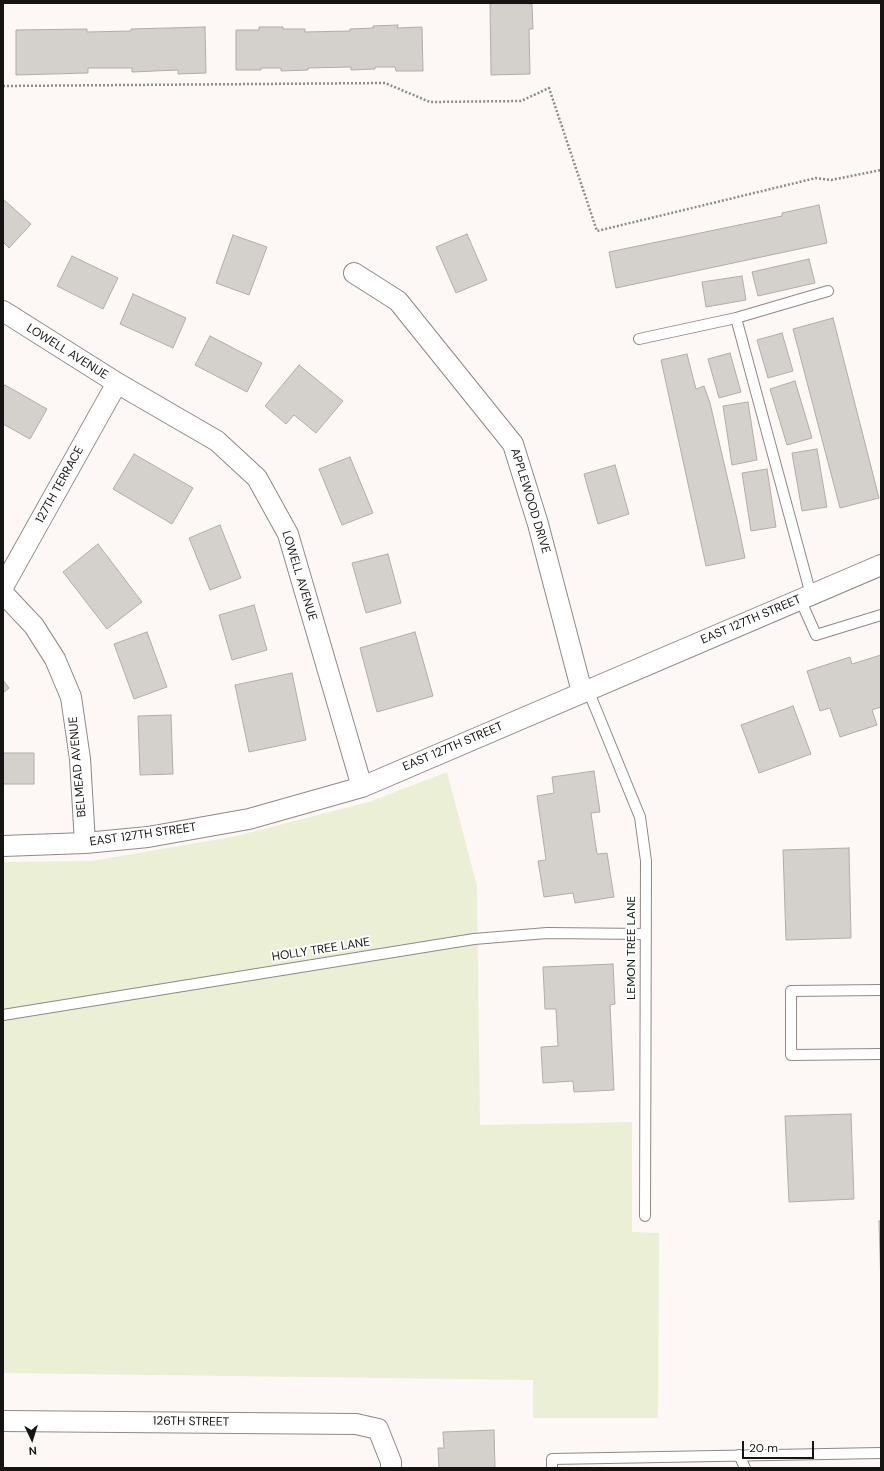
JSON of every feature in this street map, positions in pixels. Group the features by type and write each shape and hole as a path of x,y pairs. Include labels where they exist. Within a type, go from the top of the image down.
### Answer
{"street":[{"name":"APPLEWOOD DRIVE","path":"354,273 398,301 513,444 538,524 585,691"},
{"name":"LOWELL AVENUE","path":"3,311 117,383 217,440 257,478 288,534 362,787"},
{"name":"127TH TERRACE","path":"3,586 117,383"},
{"name":"EAST 127TH STREET","path":"3,846 85,843 148,837 249,819 362,787 881,565"},
{"name":"BELMEAD AVENUE","path":"3,593 34,626 55,659 71,697 80,759 85,843"},
{"name":"126TH STREET","path":"3,1421 356,1424 378,1429 391,1462 391,1468"}],"lane":[{"path":"639,339 736,318 828,291"},
{"path":"736,318 816,635 881,615"},
{"name":"LEMON TREE LANE","path":"585,691 640,817 646,861 645,1216"},
{"name":"HOLLY TREE LANE","path":"3,1015 474,939 547,933 645,934"},
{"path":"881,990 791,991 792,1055 881,1054"},
{"path":"552,1468 552,1459 881,1453"},
{"path":"739,1456 745,1468"}],"path":[{"path":"3,86 385,83 430,102 521,101 549,88 597,231 816,178 831,180 881,170"}],"green space":[{"path":"447,772 477,886 480,1125 632,1122 632,1232 659,1233 658,1418 533,1418 533,1380 3,1373 3,862 91,861 232,837 369,802"}],"building":[{"path":"490,4 532,4 533,29 529,29 530,74 491,75"},
{"path":"398,25 397,28 422,27 423,71 396,71 395,67 375,67 375,69 351,70 351,67 308,68 308,70 281,71 281,68 236,70 236,30 259,30 259,27 283,27 283,29 305,29 305,32 350,31 350,29 373,28 373,26"},
{"path":"205,27 206,73 178,74 178,70 132,72 132,68 88,68 88,73 16,75 16,30 87,29 87,32"},
{"path":"3,199 31,224 9,248 3,242"},
{"path":"819,205 827,243 616,288 609,252 782,216 782,213"},
{"path":"467,234 487,280 456,293 436,247"},
{"path":"233,235 267,247 249,295 216,283"},
{"path":"72,256 118,278 103,309 57,286"},
{"path":"809,259 815,283 758,296 752,272"},
{"path":"742,276 746,300 706,307 702,282"},
{"path":"133,294 186,318 173,348 120,324"},
{"path":"833,318 879,498 840,508 793,329"},
{"path":"782,333 793,371 768,378 757,340"},
{"path":"210,336 262,363 247,392 195,365"},
{"path":"730,353 741,392 719,398 708,359"},
{"path":"687,354 696,389 704,386 710,403 745,558 706,566 661,360"},
{"path":"299,365 343,401 316,433 294,415 286,424 265,406"},
{"path":"795,381 812,438 787,445 770,389"},
{"path":"5,385 47,409 30,439 3,424 3,387"},
{"path":"748,402 757,460 732,465 723,406"},
{"path":"817,449 827,507 802,511 792,453"},
{"path":"134,454 193,488 172,524 113,489"},
{"path":"350,457 373,513 342,525 319,469"},
{"path":"615,465 629,514 598,524 584,474"},
{"path":"767,469 776,527 751,531 742,473"},
{"path":"220,525 241,578 210,590 189,538"},
{"path":"98,544 142,602 107,629 63,572"},
{"path":"388,554 401,603 366,613 352,563"},
{"path":"254,605 267,650 232,660 219,615"},
{"path":"147,632 167,687 134,699 114,644"},
{"path":"415,632 433,696 377,712 360,648"},
{"path":"881,655 881,707 872,710 877,725 840,737 830,708 820,711 807,671 850,657 852,664"},
{"path":"292,673 306,740 249,752 235,685"},
{"path":"3,680 9,688 3,693"},
{"path":"793,706 811,754 759,773 741,725"},
{"path":"171,715 173,774 140,775 138,716"},
{"path":"3,753 34,753 34,784 3,784"},
{"path":"594,771 600,812 591,813 597,854 607,853 614,897 575,903 573,893 544,897 538,861 546,860 537,796 554,793 552,777"},
{"path":"849,848 851,938 786,940 783,850"},
{"path":"613,964 615,1004 610,1005 614,1090 574,1092 573,1081 543,1083 541,1047 558,1046 556,1009 545,1009 543,967"},
{"path":"851,1114 854,1199 789,1202 785,1116"},
{"path":"879,1221 881,1221 881,1287"},
{"path":"494,1430 495,1468 439,1468 438,1448 444,1448 443,1432"}]}
